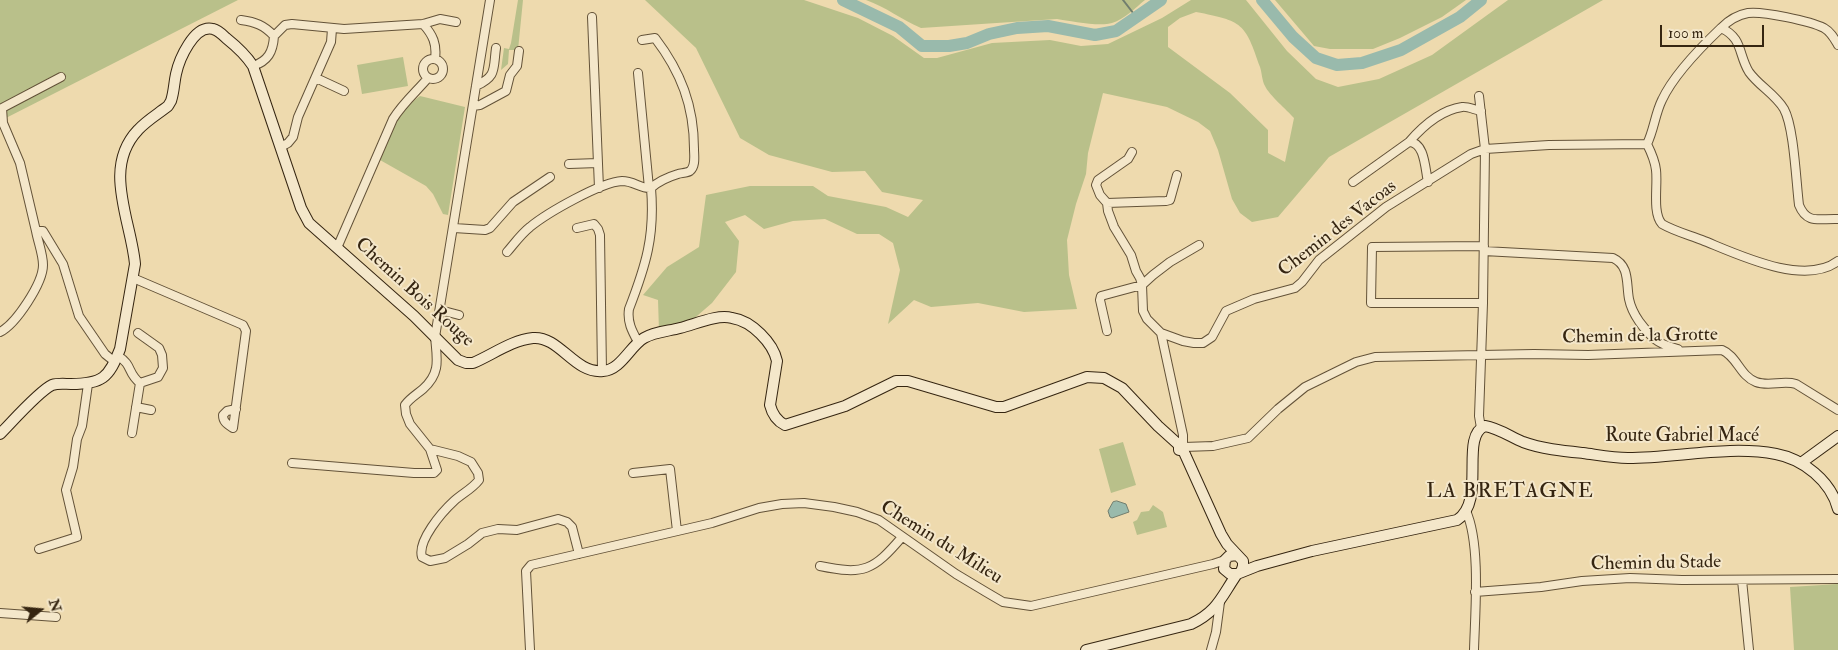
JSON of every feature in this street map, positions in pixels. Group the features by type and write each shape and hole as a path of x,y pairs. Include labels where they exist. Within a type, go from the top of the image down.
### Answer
{"street":[{"path":"292,463 414,473 434,473 437,470 430,450 410,424 405,406 411,397 431,381 437,370 435,337 490,0"},
{"path":"1647,144 1662,98 1699,48 1735,17 1749,13 1764,13 1792,18 1823,27 1831,33 1838,45"},
{"path":"592,17 599,188"},
{"path":"253,66 264,62 273,46 274,36 284,25 292,24 332,29 423,24 440,19 456,22"},
{"path":"241,20 258,22 274,36"},
{"path":"423,24 435,40 435,59"},
{"path":"1721,28 1734,35 1748,70 1784,109 1790,125 1799,204 1803,213 1809,218 1838,218"},
{"name":"Chemin Bois Rouge","path":"88,384 99,381 116,359 133,278 134,251 121,199 120,178 123,159 129,144 138,130 168,106 171,101 178,65 184,50 200,31 208,29 220,32 246,56 253,66 309,223 414,316 458,360 473,363 516,343 529,339 541,339 550,342 585,368 602,372"},
{"path":"281,147 293,137 298,116 330,42 332,29"},
{"path":"507,252 528,228 538,220 599,188 622,181 635,182 650,188 662,180 690,171 694,165 694,140 686,93 670,57 655,38 642,40"},
{"path":"476,86 492,75 496,48"},
{"path":"473,106 480,105 506,91 510,75 517,66 520,51"},
{"path":"435,59 440,61 443,70 438,78 428,78 423,70 426,62 435,59"},
{"path":"638,73 650,188 651,243 628,316 628,324 638,342"},
{"path":"0,332 23,310 42,272 43,261 20,163 3,124 2,108 61,77"},
{"path":"316,78 344,91"},
{"path":"337,248 393,119 403,102 417,92 428,78"},
{"path":"1233,565 1257,566 1365,538 1452,522 1462,517 1466,511 1472,489 1474,440 1477,431 1481,428 1478,416 1482,356 1486,149 1479,96"},
{"path":"1353,182 1409,142 1421,128 1443,114 1463,107 1481,111"},
{"path":"1409,142 1415,142 1420,146 1428,182"},
{"path":"1486,149 1549,145 1647,144"},
{"path":"1647,144 1653,156 1656,170 1658,216 1662,224 1748,260 1806,271 1818,271 1830,267 1838,261"},
{"name":"Chemin des Vacoas","path":"1161,333 1194,343 1203,343 1212,338 1226,311 1254,299 1295,288 1329,251 1386,207 1471,154 1486,149"},
{"path":"1132,152 1128,159 1098,180 1096,185 1100,195 1107,203 1114,227 1131,255 1142,285 1143,311 1147,319 1161,333 1175,404 1184,435 1182,447"},
{"path":"568,164 598,163"},
{"path":"536,174 541,182"},
{"path":"1107,203 1170,200 1177,175"},
{"path":"454,228 485,230 490,228 513,202 550,177"},
{"path":"577,228 594,224 600,235 602,372 618,364 644,337 718,318 732,318 749,325 763,336 776,359 770,405 771,411 785,425 845,406 896,381 908,381 996,407 1004,407 1087,377 1104,378 1122,388 1158,426 1182,447 1209,509 1227,544 1233,565 1227,588 1220,602 1209,614 1191,624 1086,650"},
{"path":"36,231 43,231 63,264 75,307 84,325 105,354 127,361 133,377 140,383"},
{"path":"1107,330 1100,300 1101,296 1142,285 1170,262 1199,245"},
{"path":"1483,303 1372,303 1372,247 1484,248 1614,258 1619,260 1625,270 1629,299 1637,318 1657,342 1686,351"},
{"path":"133,278 243,325 246,330 236,409"},
{"path":"440,310 459,315"},
{"path":"138,333 159,348 162,355 163,368 158,377 140,383"},
{"name":"Chemin de la Grotte","path":"1182,447 1213,446 1248,438 1278,409 1305,387 1356,362 1375,357 1600,355 1722,350 1727,352 1744,373 1756,382 1763,384 1789,382 1796,384 1838,410"},
{"path":"132,433 140,383"},
{"path":"0,434 52,385 88,384 82,426 77,439 73,467 66,490 77,537 39,548"},
{"path":"136,407 151,410"},
{"name":"Route Gabriel Macé","path":"1481,428 1492,427 1534,446 1626,458 1758,452 1777,454 1801,463 1824,483 1832,493 1838,509"},
{"path":"1801,463 1838,436"},
{"path":"430,450 458,456 471,462 478,472 479,480 473,487 454,501 428,532 420,550 422,557 430,561 445,558 482,533 498,529 517,530 558,519 567,522 572,527 579,554"},
{"path":"633,473 670,469 677,531"},
{"name":"Chemin du Milieu","path":"530,650 527,569 531,565 718,521 759,508 782,504 804,503 834,506 879,520 956,574 1003,602 1031,606 1213,564 1233,565"},
{"path":"1466,511 1473,533 1474,650"},
{"path":"820,566 846,572 873,566 902,537"},
{"name":"Chemin du Stade","path":"1475,592 1607,579 1838,579"},
{"path":"1742,580 1748,650"},
{"path":"1211,650 1216,632 1220,602"},
{"path":"0,613 56,617"}],"green space":[{"path":"0,0 238,0 0,121"},
{"path":"518,0 523,0 518,50 509,50 508,64 501,70 504,48 509,49 511,43"},
{"path":"645,0 804,0 858,18 893,36 924,58 937,58 992,43 1050,40 1081,46 1108,44 1162,18 1191,0 1246,0 1287,51 1316,79 1338,87 1379,79 1432,55 1508,0 1603,0 1329,157 1278,217 1252,222 1240,213 1232,199 1218,150 1210,131 1198,122 1167,107 1103,93 1088,153 1086,174 1067,240 1069,275 1077,309 1024,312 978,303 931,307 914,300 888,324 900,270 893,243 879,234 857,234 825,219 793,221 764,229 745,215 725,222 739,241 736,272 712,303 690,322 659,331 658,300 643,295 667,267 699,247 706,195 750,186 813,186 828,196 886,207 908,217 923,200 882,192 865,171 832,172 769,155 740,138 696,48","holes":["1196,12 1224,18 1240,26 1246,33 1255,52 1267,90 1294,118 1285,162 1268,153 1268,130 1230,93 1168,47 1168,27 1180,18"]},
{"path":"866,0 1145,0 1121,19 1107,24 1057,19 921,28"},
{"path":"1275,0 1466,0 1442,17 1373,49 1330,49 1314,46"},
{"path":"403,57 408,86 362,94 357,65"},
{"path":"420,96 465,107 448,215 443,214 433,194 426,186 380,160 400,117 412,102"},
{"path":"1123,442 1136,485 1111,493 1099,449"},
{"path":"1153,505 1163,512 1167,527 1137,535 1133,522 1137,520 1141,512 1149,511"},
{"path":"1838,584 1838,650 1794,650 1790,587"}],"shaded area":[{"path":"1117,501 1126,504 1129,512 1112,518 1108,511 1113,502"}],"waterway":[{"path":"843,0 899,27 922,46 949,46 967,43 989,34 1017,28 1048,26 1095,35 1116,31 1161,0"},
{"path":"1123,0 1137,18"},
{"path":"1262,0 1293,37 1316,58 1337,65 1362,63 1401,50 1460,17 1481,0"}],"district":[{"name":"LA BRETAGNE","path":"1510,492"}]}
